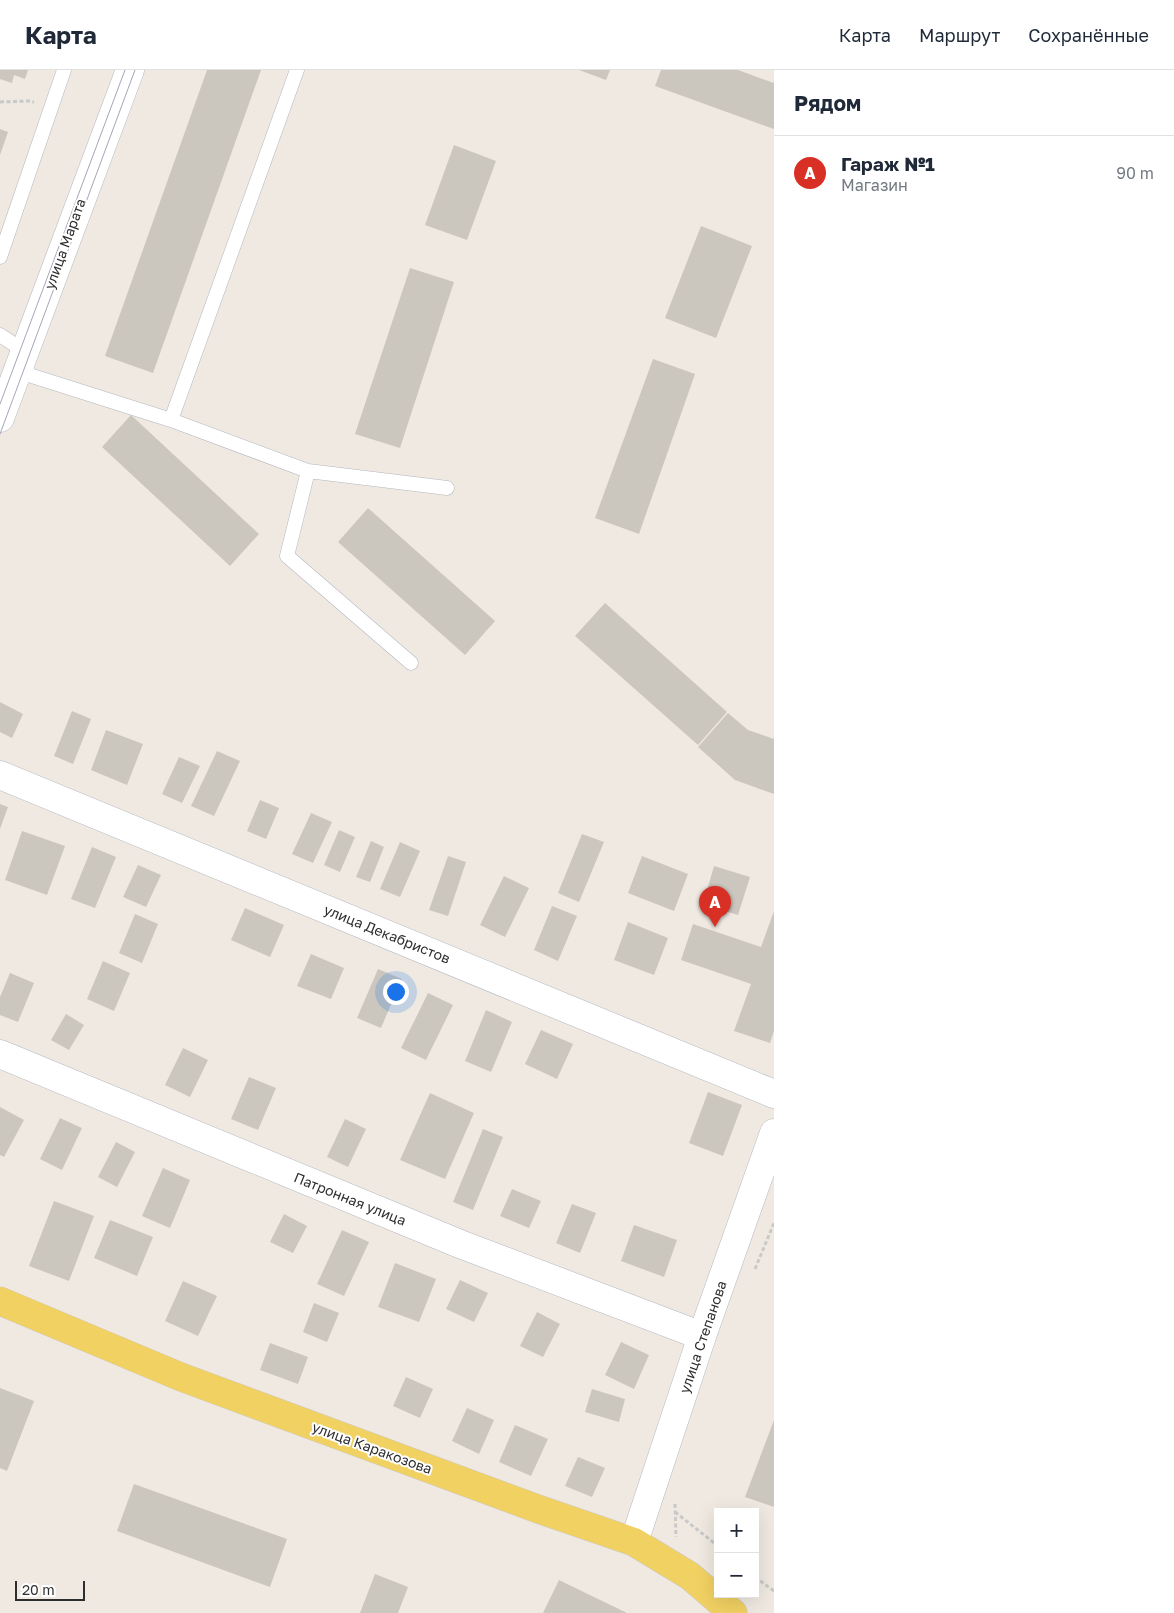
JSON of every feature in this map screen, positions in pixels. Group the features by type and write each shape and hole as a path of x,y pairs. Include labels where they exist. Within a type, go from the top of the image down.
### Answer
{"main road":[{"name":"улица Каракозова","path":"0,1301 181,1377 529,1506 634,1542 690,1576 733,1613"}],"street":[{"name":"улица Марата","path":"0,418 130,70"},
{"name":"улица Декабристов","path":"0,775 774,1094"},
{"name":"Патронная улица","path":"0,1054 460,1244 702,1336"},
{"name":"улица Степанова","path":"634,1542 702,1336 774,1133"}],"lane":[{"path":"0,258 64,70"},
{"path":"171,420 297,70"},
{"path":"0,335 15,345 29,375 171,420 308,471 447,488"},
{"path":"308,471 288,556 411,663"}],"path":[{"path":"0,102 29,101"},
{"path":"676,1542 675,1512 714,1543"},
{"path":"759,1580 774,1591"}],"building":[{"path":"0,70 28,70 25,79 14,75 12,83 0,79"},
{"path":"207,70 261,70 153,373 105,356"},
{"path":"579,70 610,70 606,80"},
{"path":"661,70 738,70 774,83 774,129 655,86"},
{"path":"0,129 8,132 0,155"},
{"path":"454,145 496,161 467,240 425,225"},
{"path":"701,226 752,246 716,338 665,318"},
{"path":"410,268 454,282 400,448 355,434"},
{"path":"653,359 695,374 639,534 595,518"},
{"path":"131,415 259,534 230,566 102,447"},
{"path":"368,508 495,621 465,655 338,542"},
{"path":"605,603 727,712 698,745 575,636"},
{"path":"0,702 23,714 12,738 0,732"},
{"path":"72,711 91,719 73,764 54,756"},
{"path":"728,713 748,730 774,739 774,794 735,780 698,747"},
{"path":"106,730 143,744 127,785 91,770"},
{"path":"217,751 240,761 214,816 191,806"},
{"path":"179,757 200,766 182,803 162,794"},
{"path":"260,800 279,808 266,839 247,831"},
{"path":"0,804 8,807 0,829"},
{"path":"311,813 332,822 313,863 292,854"},
{"path":"339,830 355,837 340,872 324,865"},
{"path":"22,831 65,846 47,895 5,880"},
{"path":"582,834 604,842 579,902 558,893"},
{"path":"371,841 384,847 370,882 356,877"},
{"path":"400,842 420,851 400,897 380,889"},
{"path":"92,847 116,857 95,908 71,899"},
{"path":"448,856 466,862 448,916 429,910"},
{"path":"642,856 688,874 674,911 628,893"},
{"path":"138,865 161,875 146,907 123,897"},
{"path":"714,866 750,877 738,915 703,904"},
{"path":"504,876 529,888 505,937 480,925"},
{"path":"552,906 577,916 558,961 534,950"},
{"path":"245,908 284,925 270,957 231,940"},
{"path":"774,911 774,1031 770,1043 734,1031 751,984 681,960 693,924 761,947"},
{"path":"135,914 158,924 142,963 119,953"},
{"path":"628,922 668,938 654,975 614,960"},
{"path":"311,954 344,968 331,999 297,986"},
{"path":"103,961 130,973 114,1011 87,999"},
{"path":"378,969 402,979 381,1028 357,1018"},
{"path":"10,973 34,983 18,1022 0,1015 0,997"},
{"path":"428,993 453,1005 426,1060 401,1048"},
{"path":"486,1010 512,1022 491,1072 465,1061"},
{"path":"66,1014 84,1025 69,1050 51,1040"},
{"path":"541,1030 573,1044 557,1079 525,1064"},
{"path":"183,1048 208,1060 190,1097 165,1085"},
{"path":"249,1077 276,1088 258,1130 231,1119"},
{"path":"708,1092 742,1105 723,1156 689,1143"},
{"path":"430,1093 474,1113 445,1179 400,1160"},
{"path":"0,1107 24,1120 4,1157 0,1155"},
{"path":"60,1118 82,1128 62,1170 40,1159"},
{"path":"345,1119 366,1129 348,1167 327,1157"},
{"path":"483,1129 503,1137 473,1210 453,1202"},
{"path":"116,1142 135,1152 117,1187 98,1177"},
{"path":"163,1168 190,1180 170,1228 142,1216"},
{"path":"512,1189 541,1201 529,1228 500,1216"},
{"path":"54,1201 94,1216 69,1281 29,1266"},
{"path":"572,1204 596,1213 580,1253 556,1243"},
{"path":"284,1214 307,1226 293,1253 270,1242"},
{"path":"110,1220 153,1237 137,1276 94,1258"},
{"path":"634,1225 677,1240 664,1277 621,1261"},
{"path":"342,1230 369,1242 344,1296 317,1284"},
{"path":"395,1263 436,1279 419,1322 378,1307"},
{"path":"460,1280 488,1293 474,1322 446,1309"},
{"path":"183,1281 217,1296 198,1336 165,1321"},
{"path":"314,1303 339,1313 327,1342 303,1332"},
{"path":"537,1312 560,1324 543,1357 520,1346"},
{"path":"621,1342 649,1355 634,1389 605,1375"},
{"path":"270,1343 308,1357 298,1384 260,1370"},
{"path":"406,1377 433,1389 420,1418 393,1406"},
{"path":"0,1388 34,1401 7,1471 0,1468"},
{"path":"592,1389 625,1399 619,1422 585,1412"},
{"path":"467,1408 494,1420 479,1454 452,1441"},
{"path":"774,1420 774,1507 745,1497"},
{"path":"515,1425 548,1439 531,1476 499,1462"},
{"path":"578,1457 605,1468 592,1497 565,1486"},
{"path":"134,1484 287,1539 270,1587 117,1531"},
{"path":"375,1574 408,1587 398,1613 360,1613"},
{"path":"559,1580 627,1613 543,1613"}],"tram line":[{"path":"0,404 125,70"},
{"path":"0,434 135,70"}],"place":[{"name":"Гараж №1","path":"715,927"}]}
